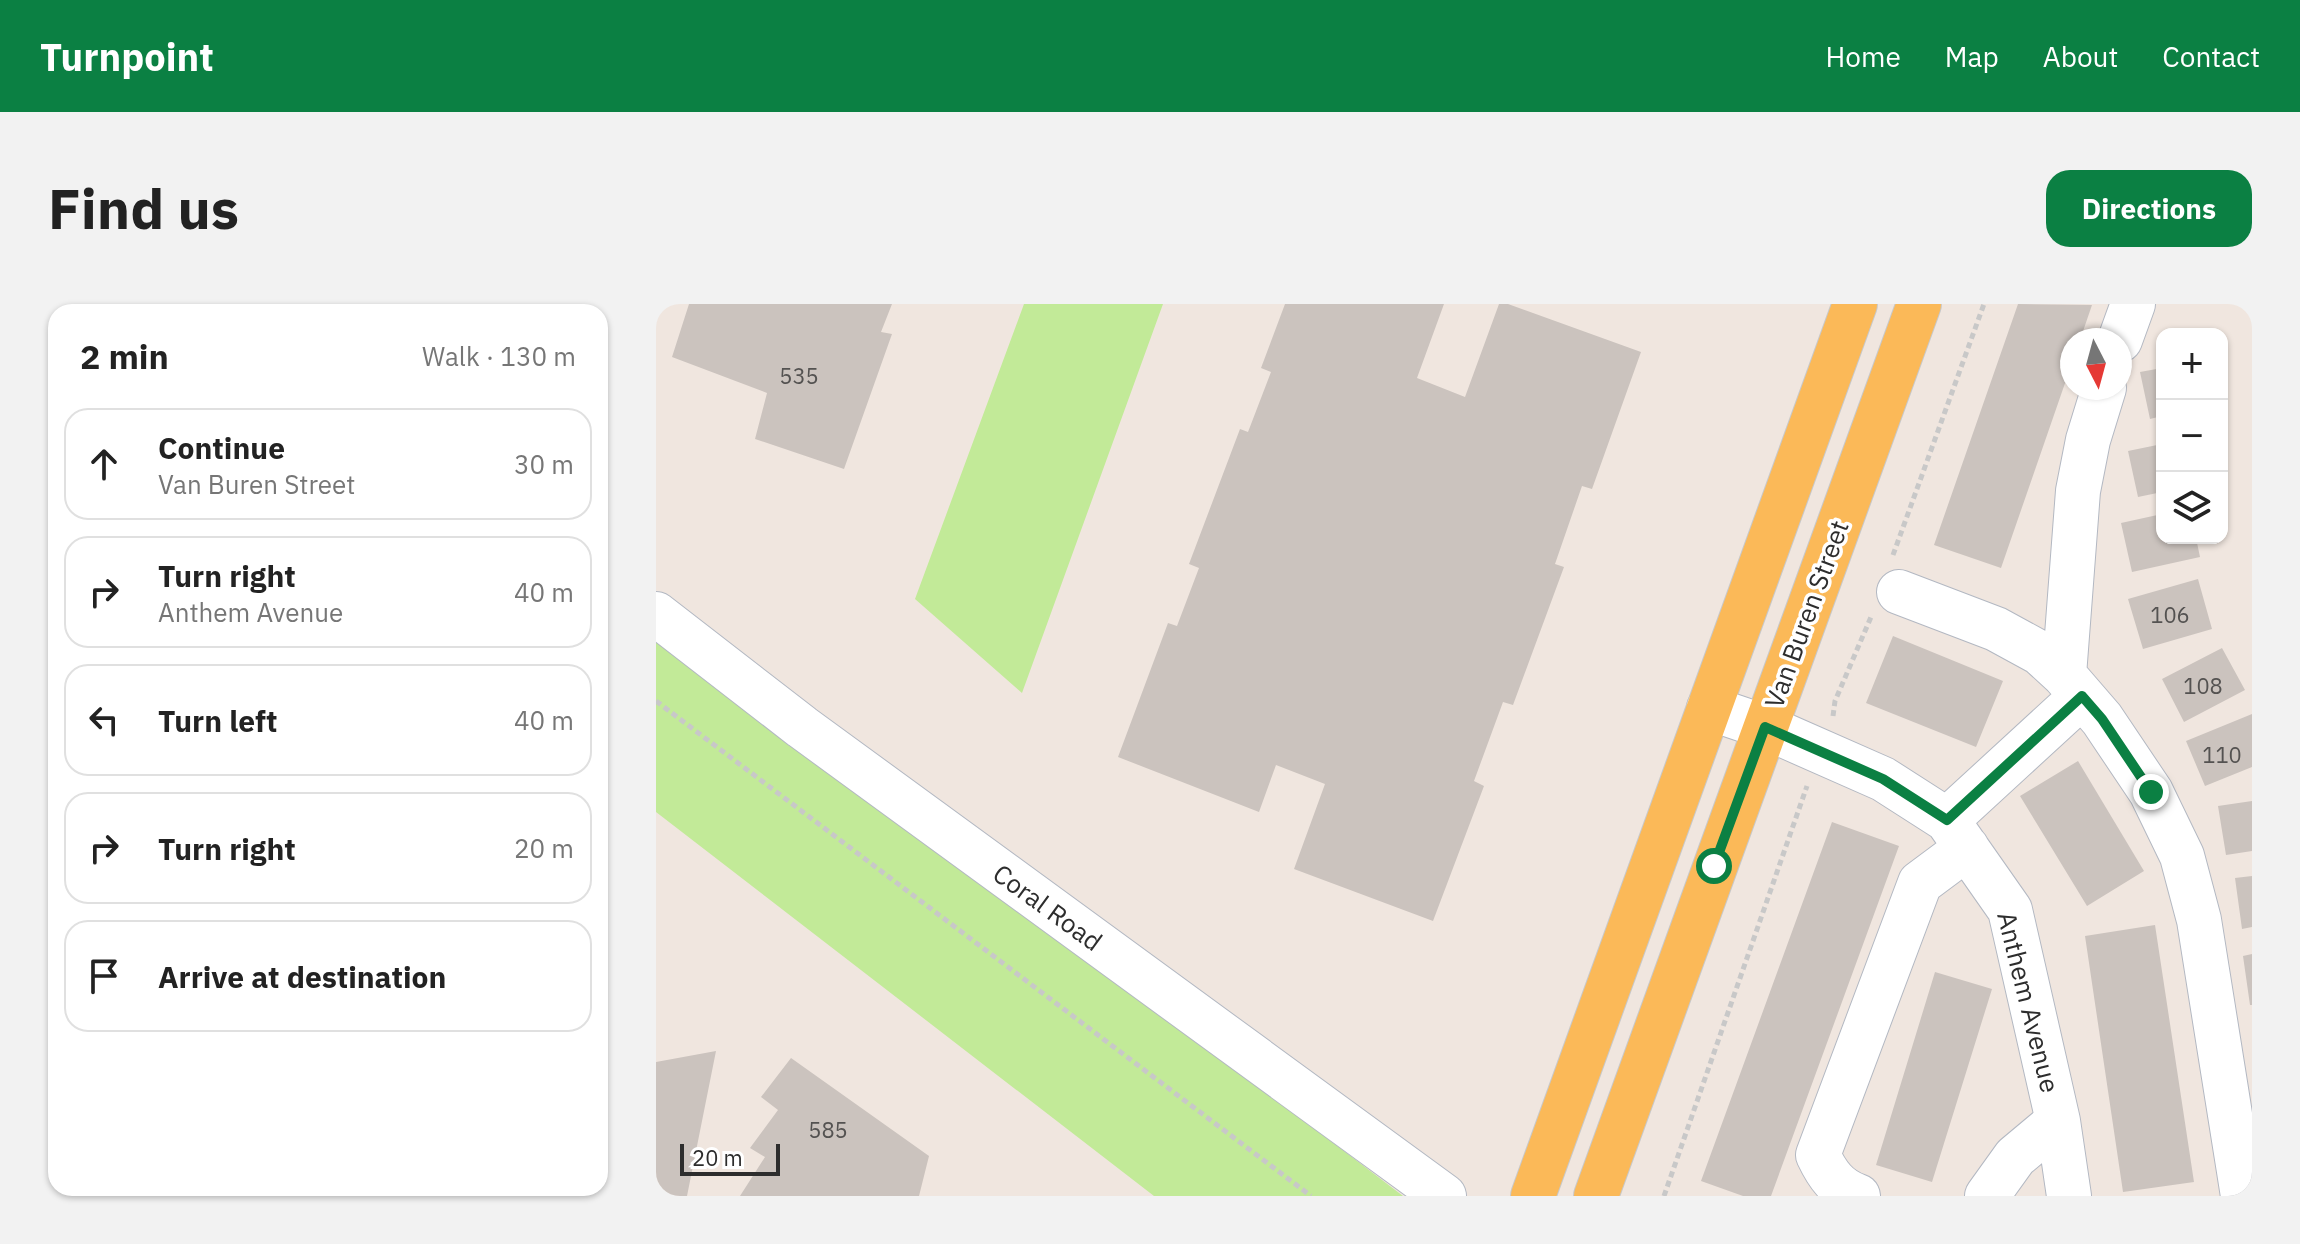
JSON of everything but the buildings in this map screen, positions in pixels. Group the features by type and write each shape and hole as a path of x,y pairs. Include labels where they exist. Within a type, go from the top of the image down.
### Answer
{"main road":[{"path":"1533,1196 1855,304"},
{"name":"Van Buren Street","path":"1596,1196 1919,304"}],"street":[{"path":"2124,328 2133,304"},
{"path":"1858,1196 1848,1193 1828,1175 1818,1155 1920,883 2073,685 2078,491 2088,440 2100,400"},
{"path":"1888,588 1996,629 2040,653 2102,719 2151,792 2182,856 2199,920 2243,1196"},
{"name":"Coral Road","path":"656,614 779,710 1444,1196"},
{"name":"Anthem Avenue","path":"1709,708 1765,727 1883,779 1957,834 2010,910 2058,1121 2015,1157 1987,1196"},
{"path":"2058,1121 2069,1196"}],"path":[{"path":"1832,718 1835,701 1888,588 1984,304"},
{"path":"656,701 1311,1196"},
{"path":"1664,1196 1804,787"}],"green space":[{"path":"1024,304 1163,304 1022,693 915,599"},
{"path":"656,626 1403,1196 1154,1196 656,812"}],"route":[{"path":"1714,866 1765,727 1883,779 1947,820 2082,696 2102,719 2151,792"}]}
